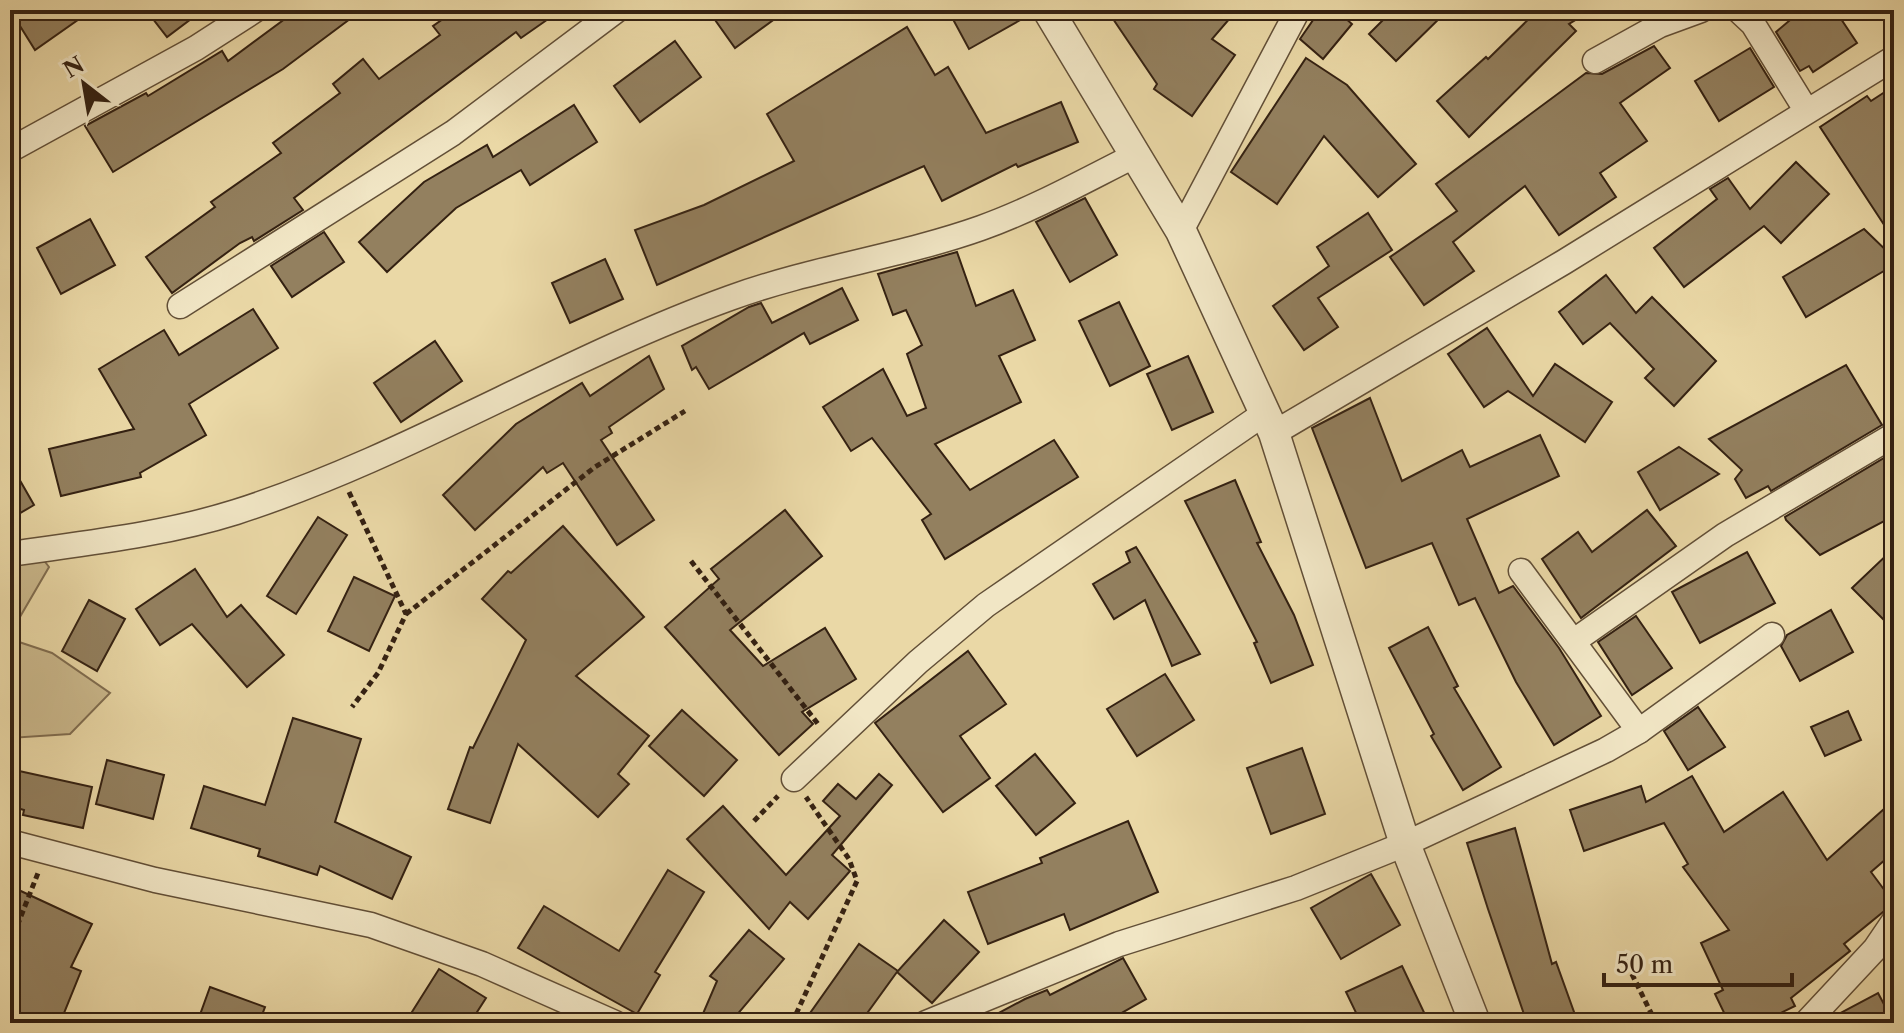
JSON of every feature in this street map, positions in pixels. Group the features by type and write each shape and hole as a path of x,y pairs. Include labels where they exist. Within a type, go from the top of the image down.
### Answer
{"street":[{"path":"10,150 196,48 255,10"},
{"path":"180,306 453,133 617,10"},
{"path":"1048,10 1181,231 1269,423 1405,844 1475,1023"},
{"path":"1181,231 1298,10"},
{"path":"1595,61 1660,25 1701,10"},
{"path":"1738,10 1753,24 1806,110"},
{"path":"794,779 918,662 986,605 1269,423 1564,262 1894,58"},
{"path":"10,554 157,531 235,512 340,473 635,335 745,293 980,228 1039,204 1134,156"},
{"path":"1574,641 1725,535 1894,435"},
{"path":"1521,571 1639,731"},
{"path":"926,1023 1119,944 1309,883 1405,844 1639,731 1772,635"},
{"path":"10,842 155,880 371,925 482,964 615,1023"},
{"path":"1806,1023 1875,949 1894,921"}],"path":[{"path":"352,707 378,673 406,614 595,467 685,411"},
{"path":"340,473 406,614"},
{"path":"691,561 832,743"},
{"path":"754,821 794,779 849,859 857,881 792,1023"},
{"path":"10,944 46,853"},
{"path":"1623,956 1656,1023"}],"shaded area":[{"path":"39,554 49,567 10,634 10,558"},
{"path":"10,639 52,653 110,693 70,734 10,738"}],"building":[{"path":"10,10 92,10 35,50"},
{"path":"146,10 203,10 167,37"},
{"path":"297,10 362,10 283,69 113,172 85,126 146,93 148,96 222,51 228,61"},
{"path":"456,10 561,10 521,38 516,32 294,198 303,210 254,241 252,237 240,243 172,293 146,257 215,207 211,202 281,153 273,143 340,93 333,84 363,59 379,79 440,35 433,26"},
{"path":"708,10 787,10 735,48"},
{"path":"948,10 1030,10 1031,14 969,49"},
{"path":"1107,10 1237,10 1212,39 1235,55 1192,116 1154,89 1157,84"},
{"path":"1320,10 1336,10 1352,24 1323,59 1300,39"},
{"path":"1393,10 1448,10 1396,61 1369,34"},
{"path":"1538,10 1592,10 1569,24 1576,31 1469,137 1437,101 1486,57 1488,59"},
{"path":"1802,10 1835,10 1857,43 1813,72 1809,66 1800,71 1776,32"},
{"path":"907,27 935,75 948,67 986,133 1061,102 1078,142 1018,167 1016,164 942,201 924,166 657,285 635,230 704,205 794,161 767,114"},
{"path":"675,41 701,77 640,122 614,86"},
{"path":"1654,46 1670,68 1620,103 1647,141 1600,173 1616,197 1559,235 1525,186 1453,242 1474,271 1424,305 1390,257 1457,211 1436,184 1586,73 1602,74"},
{"path":"1750,48 1774,87 1719,121 1695,81"},
{"path":"1306,58 1347,85 1416,164 1378,197 1324,136 1277,204 1231,172"},
{"path":"1894,86 1894,240 1820,127 1867,96 1871,101"},
{"path":"574,105 597,142 530,185 521,170 456,208 387,272 359,242 424,182 487,145 493,157"},
{"path":"1796,162 1829,194 1781,243 1764,226 1684,287 1654,248 1717,199 1710,189 1728,178 1750,209"},
{"path":"1085,198 1117,255 1070,282 1036,222"},
{"path":"1368,213 1392,250 1318,298 1338,327 1304,350 1273,306 1329,266 1317,247"},
{"path":"90,219 115,265 61,294 37,248"},
{"path":"1864,229 1894,258 1894,265 1806,317 1783,277"},
{"path":"324,232 344,262 292,297 271,266"},
{"path":"957,252 976,306 1013,290 1035,340 999,356 1021,402 935,444 970,490 1054,440 1078,477 945,559 922,520 931,514 872,438 851,451 823,407 883,369 907,416 926,408 907,354 922,345 906,310 893,315 878,274"},
{"path":"605,259 623,299 570,323 552,283"},
{"path":"1606,275 1636,313 1652,297 1716,361 1674,406 1645,378 1654,369 1610,323 1583,344 1559,312"},
{"path":"842,288 858,320 810,344 804,333 709,389 696,367 692,370 682,346 749,307 761,303 772,323"},
{"path":"1119,302 1150,366 1110,386 1079,321"},
{"path":"253,309 278,348 189,404 206,435 140,473 141,477 61,496 49,449 134,429 99,369 164,330 179,355"},
{"path":"1487,328 1533,396 1555,364 1612,402 1585,442 1508,391 1484,407 1448,354"},
{"path":"435,341 462,381 401,422 374,383"},
{"path":"649,356 664,389 609,427 612,433 601,440 654,520 617,545 563,463 547,473 543,467 475,530 443,495 516,424 582,383 590,396"},
{"path":"1188,356 1213,412 1172,430 1147,374"},
{"path":"1846,365 1882,425 1771,491 1768,486 1746,498 1735,479 1742,470 1709,439"},
{"path":"1370,398 1402,481 1462,450 1470,467 1540,435 1559,476 1467,519 1499,593 1513,586 1559,648 1601,716 1554,745 1516,682 1475,598 1459,605 1432,543 1366,568 1312,428"},
{"path":"1679,447 1719,474 1660,510 1638,472"},
{"path":"1894,452 1894,516 1820,555 1786,520 1785,517"},
{"path":"10,463 34,505 10,519"},
{"path":"1235,480 1261,542 1257,543 1294,615 1313,665 1271,683 1254,643 1257,642 1185,501"},
{"path":"785,510 822,556 730,630 763,666 825,628 856,679 802,712 813,724 779,755 665,627 719,579 711,569"},
{"path":"1647,510 1676,546 1581,618 1542,559 1578,532 1592,552"},
{"path":"318,517 347,535 296,614 267,596"},
{"path":"563,526 644,617 576,676 649,736 618,774 629,784 598,817 518,744 490,823 448,809 470,747 473,748 526,640 482,599 508,571 511,573"},
{"path":"1136,547 1200,654 1172,666 1145,600 1114,619 1093,584 1130,562 1126,552"},
{"path":"1894,548 1894,630 1852,588"},
{"path":"1747,552 1775,603 1700,643 1672,592"},
{"path":"195,569 227,617 241,605 284,655 247,687 192,624 160,645 136,609"},
{"path":"354,577 395,596 369,651 328,631"},
{"path":"89,600 125,619 97,671 62,651"},
{"path":"1831,610 1853,652 1800,681 1781,646 1787,635"},
{"path":"1636,616 1672,668 1632,695 1598,642"},
{"path":"1428,627 1458,686 1454,688 1501,767 1463,790 1431,736 1434,734 1389,648"},
{"path":"968,651 1006,704 960,736 990,778 943,812 875,723"},
{"path":"1165,674 1194,720 1137,756 1107,709"},
{"path":"1698,707 1725,747 1688,770 1664,731"},
{"path":"682,710 737,760 704,796 649,746"},
{"path":"1848,711 1861,740 1825,756 1811,727"},
{"path":"293,718 361,739 335,822 411,857 392,899 320,866 317,875 258,856 260,849 191,828 204,786 265,805"},
{"path":"1302,748 1325,814 1271,834 1247,768"},
{"path":"1035,754 1075,803 1036,835 996,786"},
{"path":"107,760 164,775 153,819 96,804"},
{"path":"10,769 92,787 83,828 23,815 24,810 10,806"},
{"path":"879,774 892,785 832,855 850,871 808,919 790,902 769,929 687,839 723,806 786,875 840,816 823,801 838,784 856,799"},
{"path":"1692,776 1724,832 1783,792 1827,860 1894,800 1894,852 1871,872 1894,903 1844,944 1850,951 1791,998 1795,1006 1760,1023 1729,1023 1715,994 1723,990 1701,943 1729,930 1683,867 1688,864 1664,823 1584,851 1570,810 1641,786 1646,802"},
{"path":"1128,821 1158,892 1070,930 1064,914 988,944 968,892 1042,863 1040,858"},
{"path":"1515,828 1552,964 1556,962 1578,1023 1527,1023 1488,909 1467,843"},
{"path":"668,870 704,892 655,972 660,975 637,1014 518,948 544,906 619,951"},
{"path":"1371,874 1400,925 1341,959 1311,908"},
{"path":"10,886 92,924 71,967 81,971 60,1023 10,1023"},
{"path":"944,920 979,952 932,1003 897,972 860,1023 803,1023 859,944 898,971"},
{"path":"749,930 784,959 730,1023 699,1023 717,981 710,976"},
{"path":"1123,958 1146,999 1104,1023 980,1023 1047,990 1050,995"},
{"path":"1402,966 1429,1023 1361,1023 1346,992"},
{"path":"439,969 486,998 470,1023 405,1023"},
{"path":"210,987 265,1007 259,1023 197,1023"},
{"path":"1878,993 1894,1023 1826,1023 1831,1018"}]}
